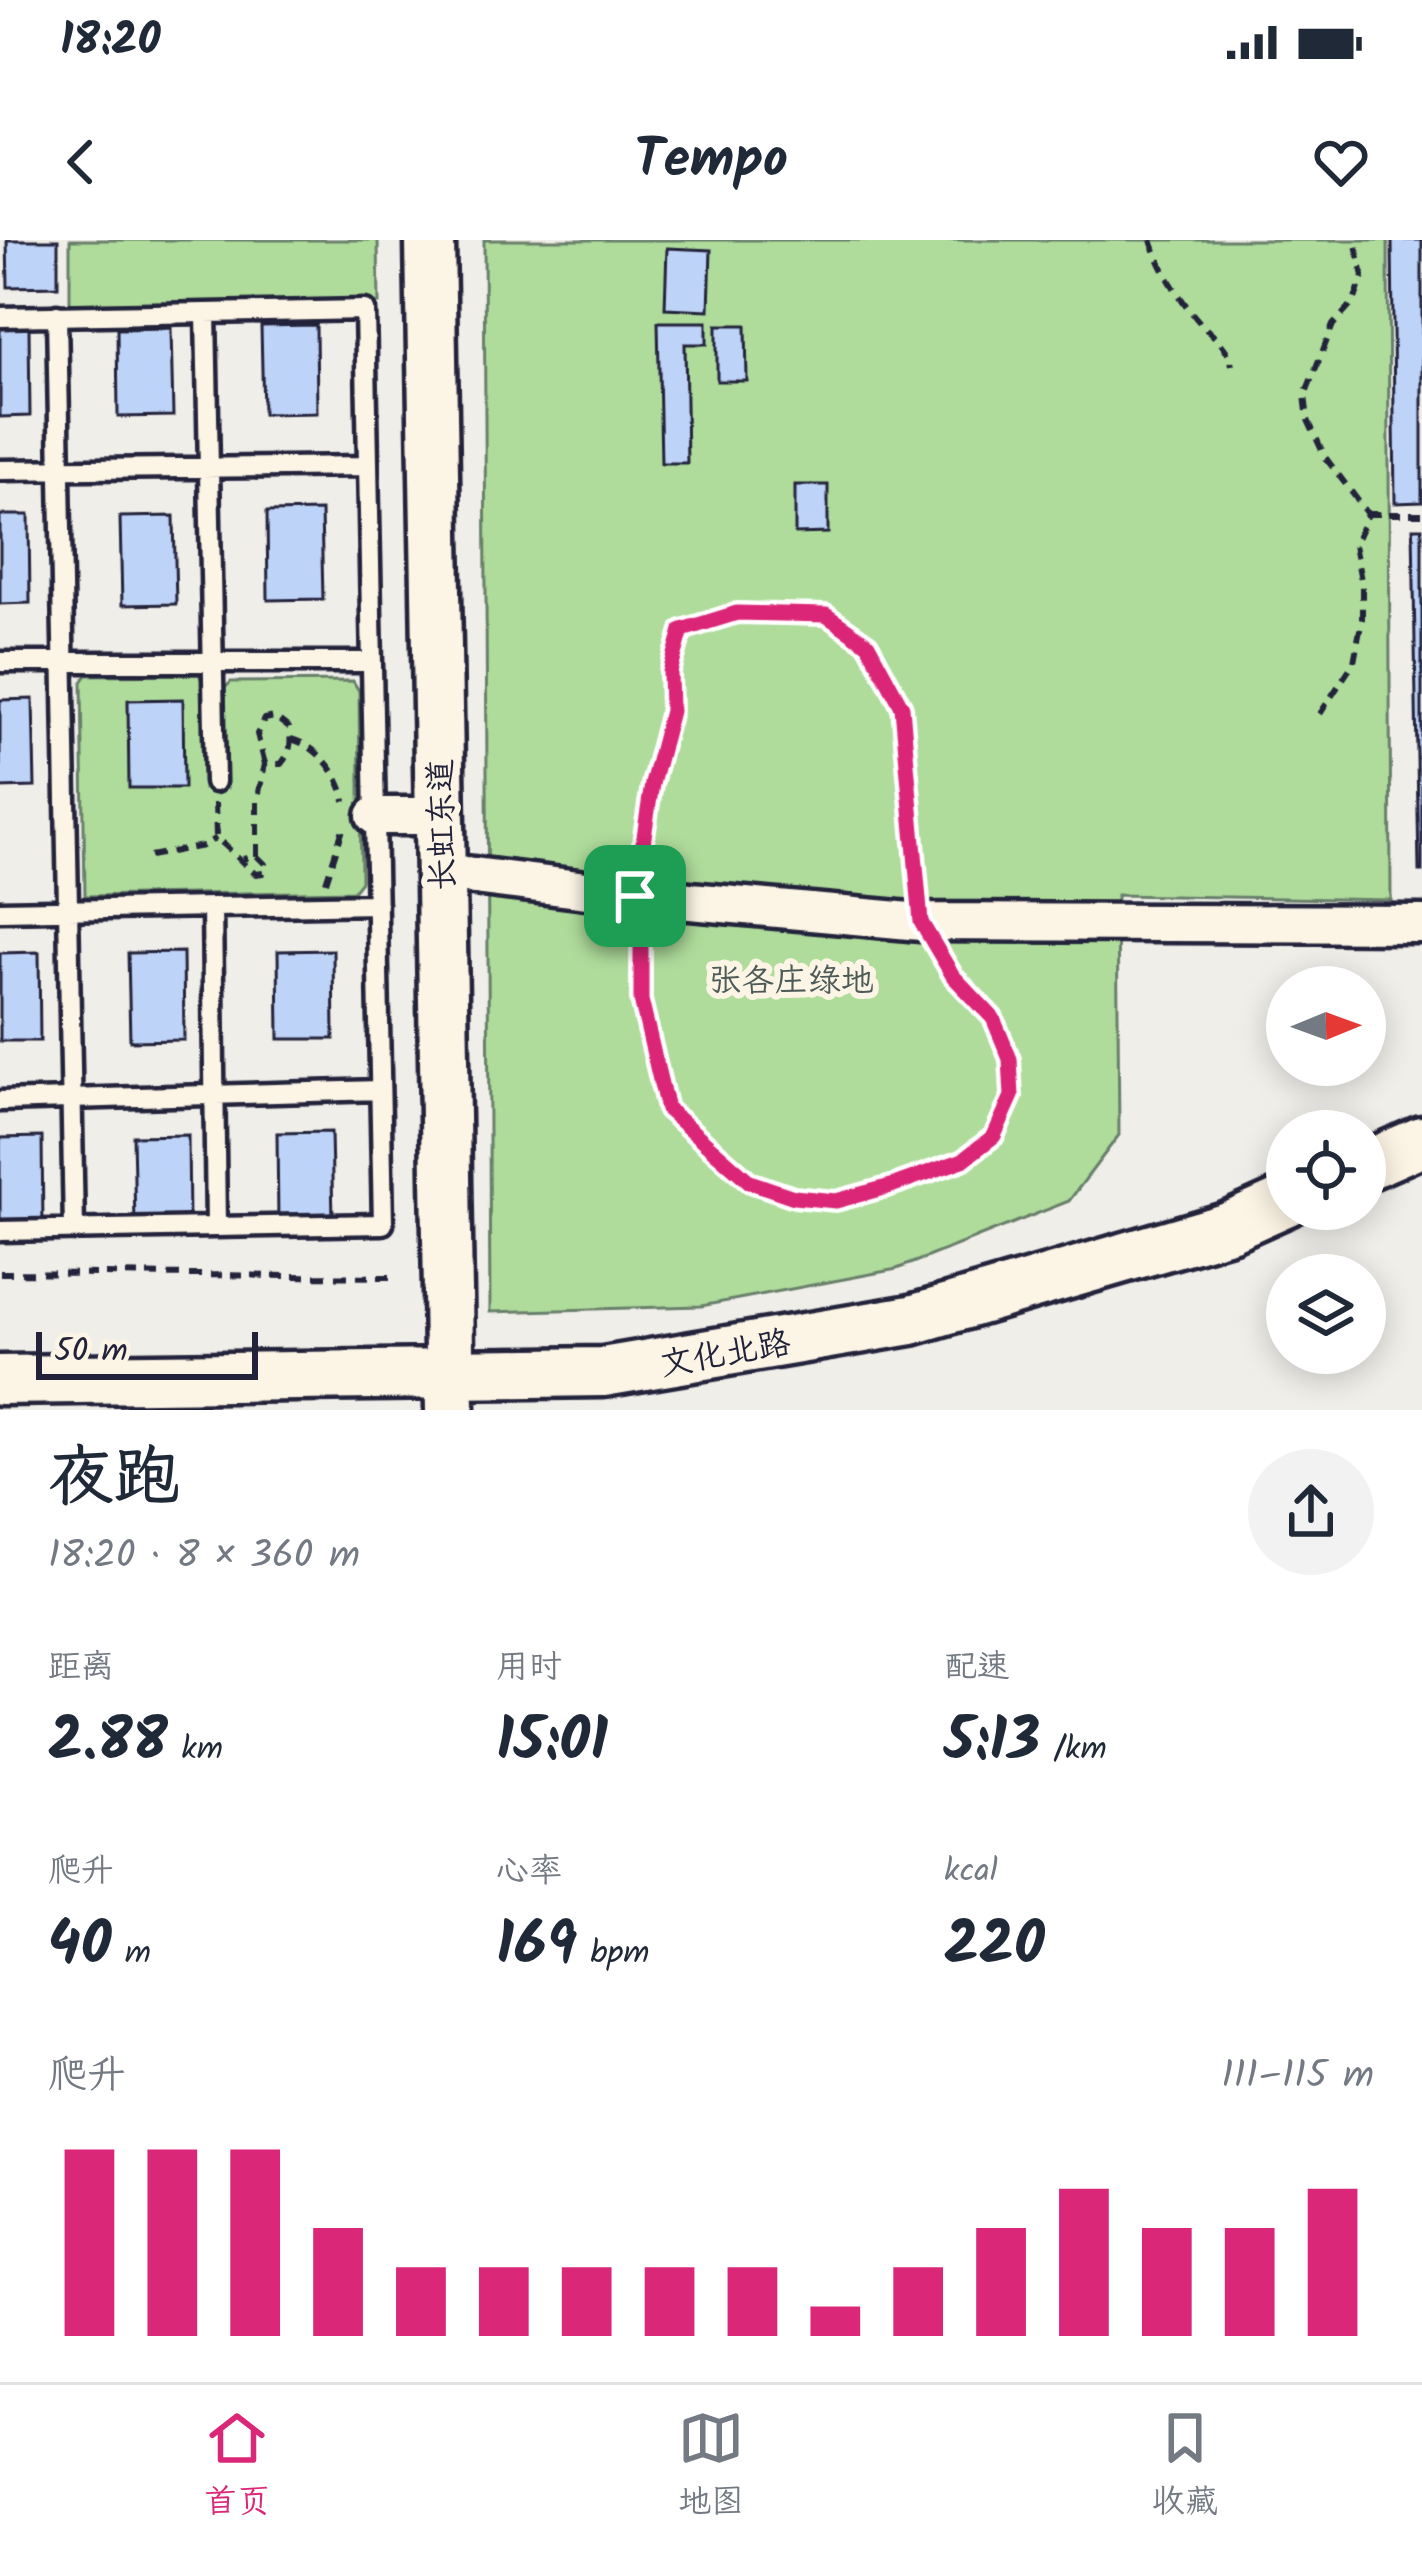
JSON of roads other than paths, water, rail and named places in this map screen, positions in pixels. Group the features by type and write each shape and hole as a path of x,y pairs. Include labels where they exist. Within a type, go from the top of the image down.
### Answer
{"street":[{"name":"长虹东道","path":"430,240 449,1392"},
{"path":"374,816 440,816"},
{"path":"441,872 635,896 921,922 1422,924"},
{"path":"1386,1157 1422,1141"},
{"name":"文化北路","path":"0,1380 449,1392 603,1372 911,1320 1229,1227 1266,1210"}],"lane":[{"path":"0,316 365,310 382,1224 0,1231"},
{"path":"206,313 215,782"},
{"path":"57,315 74,1230"},
{"path":"0,470 368,466"},
{"path":"0,662 372,662"},
{"path":"0,911 376,904"},
{"path":"212,907 216,1227"},
{"path":"0,1100 380,1090"}],"park label":[{"name":"张各庄绿地","path":"791,979"}]}
